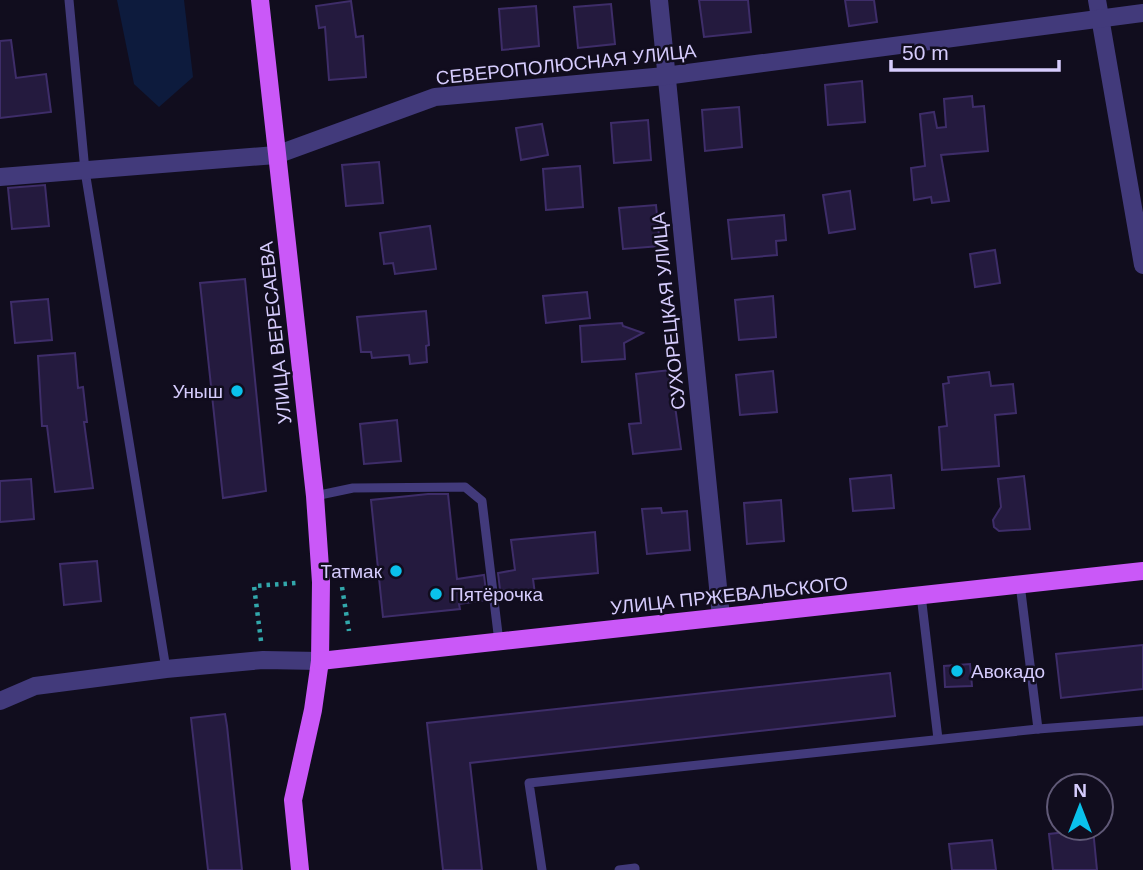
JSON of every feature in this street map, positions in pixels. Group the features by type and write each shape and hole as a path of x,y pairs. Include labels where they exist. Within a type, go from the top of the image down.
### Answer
{"main road":[{"name":"УЛИЦА ВЕРЕСАЕВА","path":"260,0 321,582 320,662 313,710 293,800 300,870"},
{"name":"УЛИЦА ПРЖЕВАЛЬСКОГО","path":"320,662 1143,571"}],"street":[{"name":"СУХОРЕЦКАЯ УЛИЦА","path":"659,0 721,617"},
{"path":"1097,0 1143,265"},
{"name":"СЕВЕРОПОЛЮСНАЯ УЛИЦА","path":"0,177 276,155 435,97 665,76 1143,13"},
{"path":"0,701 35,686 166,669 263,660 320,662"}],"lane":[{"path":"69,0 85,170 166,669"},
{"path":"314,496 353,488 465,487 482,501 499,642"},
{"path":"1020,584 1038,729"},
{"path":"921,595 938,739"},
{"path":"541,870 529,783 938,739 1143,721"},
{"path":"619,870 635,870"}],"path":[{"path":"261,644 254,586 296,583"},
{"path":"342,583 349,631"}],"water":[{"path":"117,0 184,0 193,77 159,107 134,84"}],"building":[{"path":"699,0 748,0 751,32 704,37"},
{"path":"845,0 874,0 877,22 849,26"},
{"path":"351,1 356,37 363,36 366,77 329,80 325,27 319,28 316,6"},
{"path":"611,4 615,44 578,48 574,7"},
{"path":"536,6 539,46 502,50 499,9"},
{"path":"11,40 16,78 46,74 51,112 0,118 0,41"},
{"path":"862,81 865,122 828,125 825,85"},
{"path":"972,96 973,107 984,106 988,151 941,155 949,201 932,203 931,197 914,200 911,168 925,166 920,114 934,112 937,128 946,127 944,99"},
{"path":"739,107 742,147 705,151 702,110"},
{"path":"648,120 651,160 614,163 611,123"},
{"path":"542,124 548,155 521,160 516,128"},
{"path":"379,162 383,203 346,206 342,165"},
{"path":"580,166 583,207 546,210 543,169"},
{"path":"45,185 49,226 12,229 8,188"},
{"path":"850,191 855,229 829,233 823,195"},
{"path":"656,205 660,246 623,249 619,208"},
{"path":"784,215 786,240 776,241 777,255 732,259 728,220"},
{"path":"430,226 436,269 395,274 393,263 384,264 380,233"},
{"path":"995,250 1000,283 975,287 970,254"},
{"name":"Уныш","path":"245,279 266,491 223,498 200,283"},
{"path":"587,292 590,318 546,323 543,296"},
{"path":"773,296 776,337 739,340 735,300"},
{"path":"48,299 52,340 15,343 11,302"},
{"path":"426,311 429,345 426,346 427,362 410,364 409,355 372,358 371,352 361,352 357,317"},
{"path":"622,323 623,326 643,333 624,343 625,359 582,362 580,326"},
{"path":"75,353 78,388 83,387 87,422 84,422 93,488 55,492 47,426 42,426 38,356"},
{"path":"670,370 681,449 633,454 629,424 641,423 636,374"},
{"path":"773,371 777,412 740,415 736,375"},
{"path":"989,372 991,386 1013,384 1016,413 995,415 999,466 942,470 939,427 947,426 943,384 949,383 948,377"},
{"path":"397,420 401,461 364,464 360,424"},
{"path":"891,475 894,508 853,511 850,479"},
{"path":"1024,476 1030,529 999,531 994,527 993,520 1001,507 998,479"},
{"path":"31,479 34,519 0,522 0,481"},
{"path":"448,494 457,579 484,575 487,600 459,604 460,609 383,617 371,500"},
{"path":"781,500 784,541 747,544 744,503"},
{"path":"661,508 662,513 687,511 690,550 647,554 642,509"},
{"path":"595,532 598,573 533,579 535,594 501,598 498,573 515,570 511,540"},
{"path":"97,561 101,601 64,605 60,564"},
{"path":"1143,645 1143,689 1061,698 1056,654"},
{"path":"970,664 972,686 945,687 944,666"},
{"path":"890,673 895,716 470,763 482,870 443,870 427,723"},
{"path":"225,714 242,870 208,870 191,718"},
{"path":"992,840 996,870 952,870 949,844"},
{"path":"1050,842 1094,842 1097,870 1053,870"}],"place":[{"name":"Уныш","path":"237,391"},
{"name":"Татмак","path":"396,571"},
{"name":"Пятёрочка","path":"436,594"},
{"name":"Авокадо","path":"957,671"}]}
